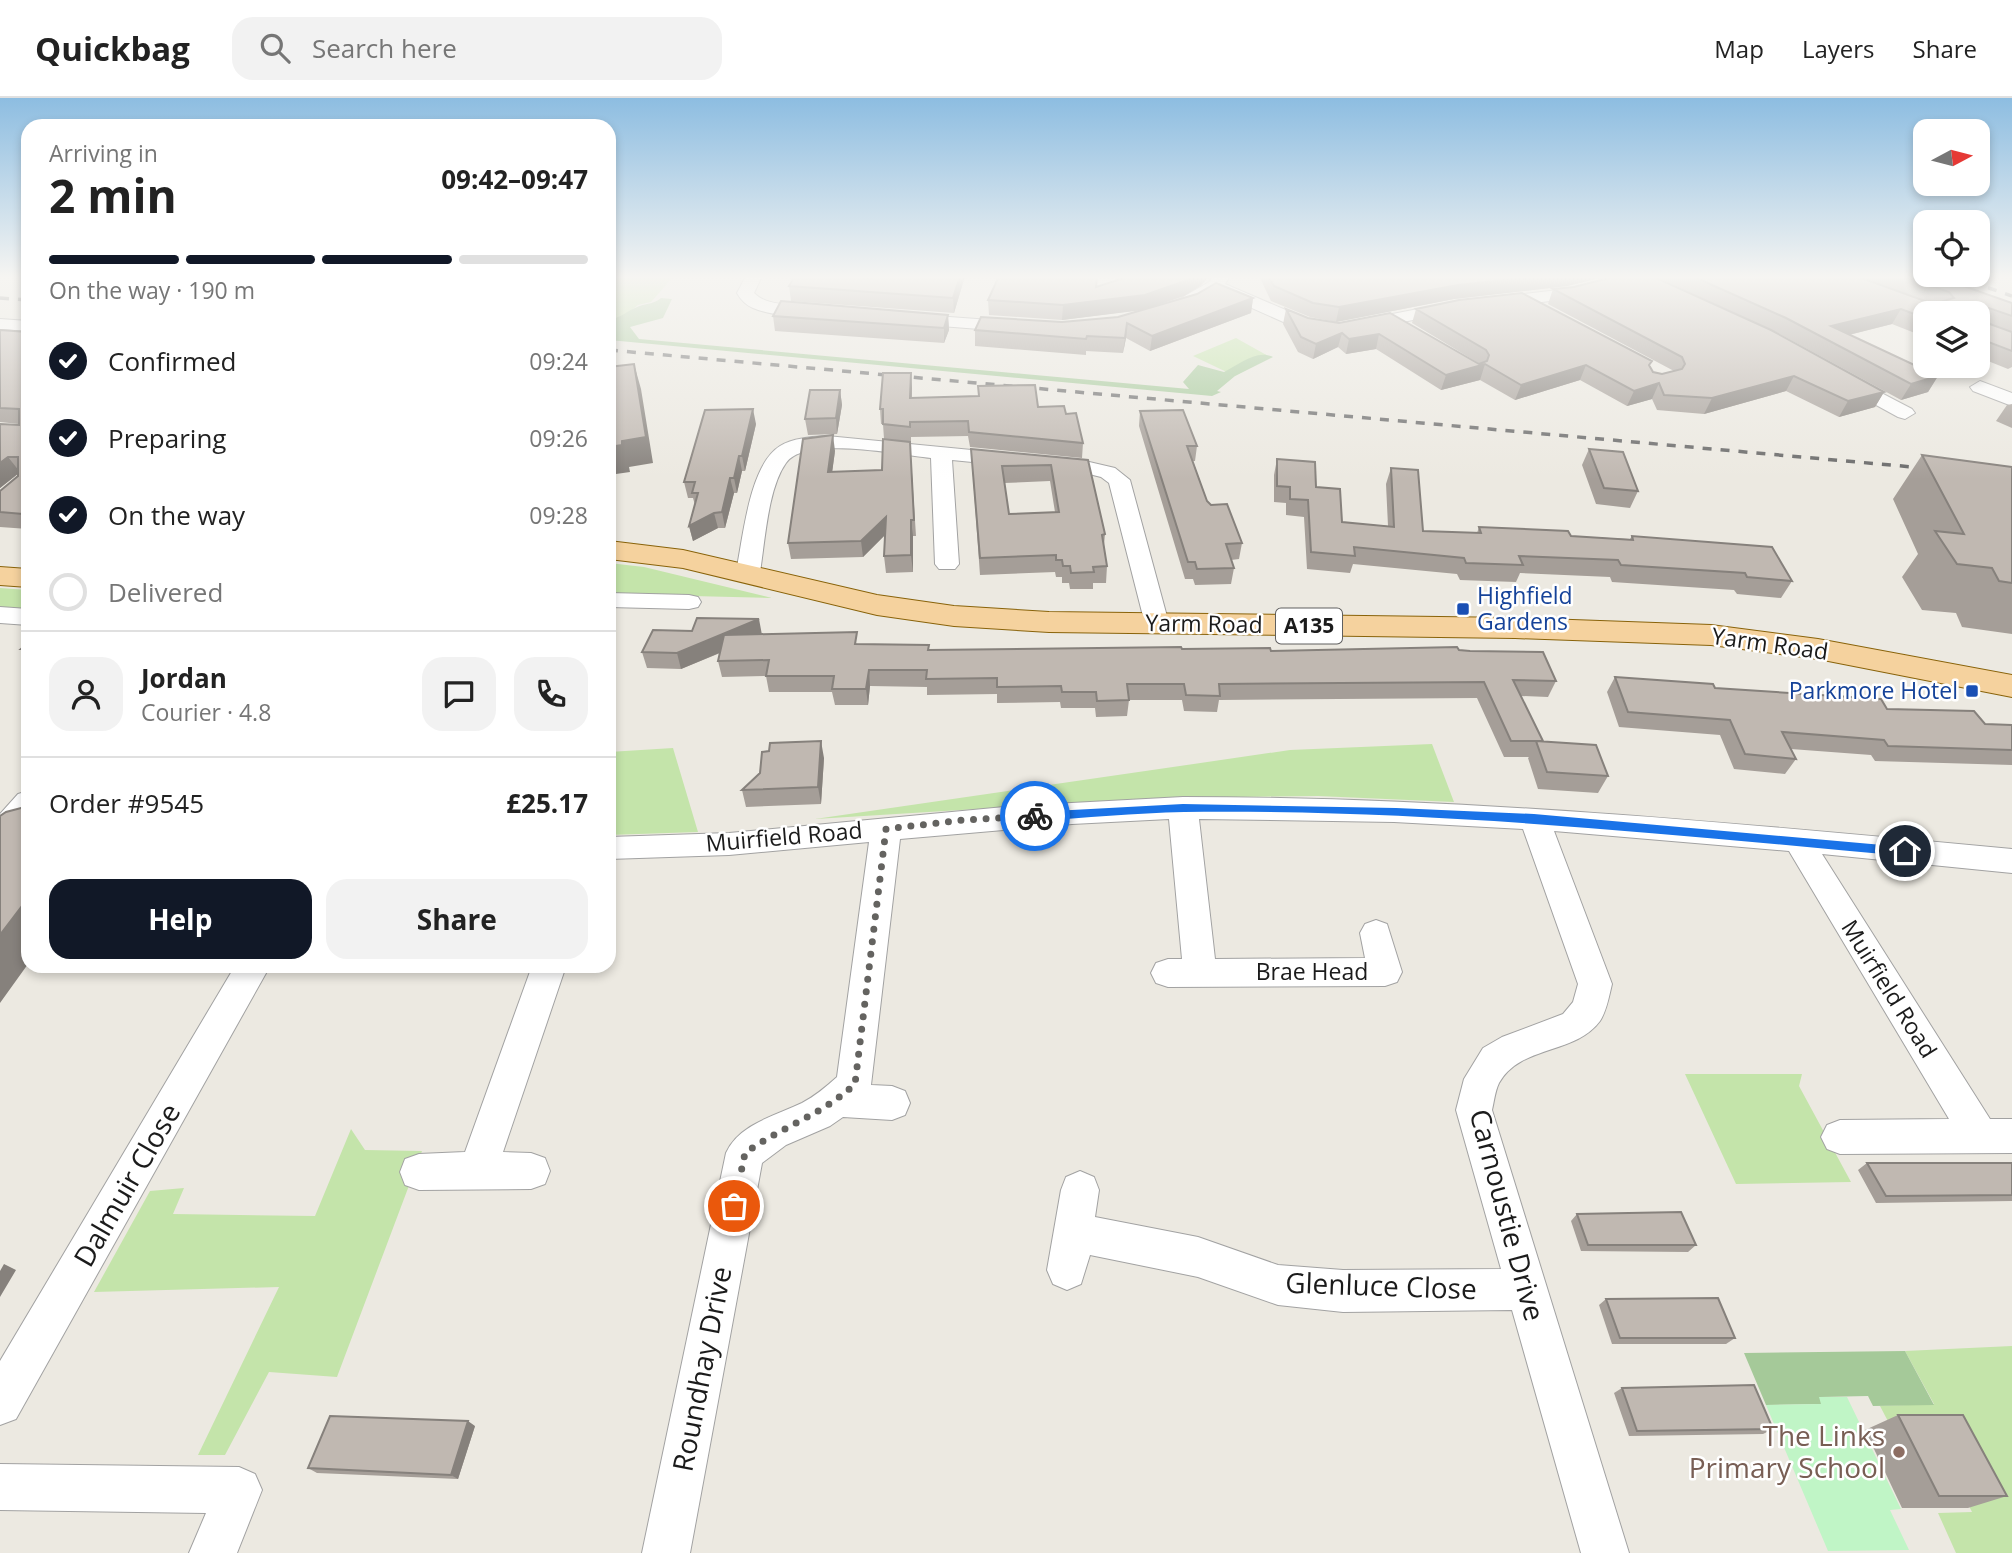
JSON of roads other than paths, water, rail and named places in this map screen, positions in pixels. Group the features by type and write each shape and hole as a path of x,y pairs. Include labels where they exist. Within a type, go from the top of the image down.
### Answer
{"main road":[{"name":"Yarm Road","path":"616,551 683,559 748,572 868,603 954,617 1157,624 1515,628 1711,635 1818,649 2012,686"},
{"path":"0,576 21,578"}],"street":[{"path":"1829,371 1900,414 1926,407"},
{"path":"1980,387 2011,398"},
{"path":"748,572 769,473 781,454 800,445 827,442 1085,467 1108,472 1119,480 1157,624"},
{"path":"941,453 947,564"},
{"path":"616,600 689,602"},
{"path":"0,615 21,616"},
{"name":"Muirfield Road","path":"616,848 727,844 963,820 1183,808 1307,809 1534,819 2012,861"},
{"name":"Brae Head","path":"1183,808 1184,972 1385,972 1376,933"},
{"path":"0,834 21,812"},
{"name":"Carnoustie Drive","path":"1534,819 1595,984 1590,1009 1576,1025 1559,1034 1520,1044 1503,1052 1488,1068 1476,1089 1474,1110 1605,1553"},
{"name":"Roundhay Drive","path":"666,1553 745,1153 773,1133 817,1114 855,1084 886,829"},
{"name":"Muirfield Road","path":"1798,841 1996,1136"},
{"name":"Dalmuir Close","path":"0,1403 249,973"},
{"path":"478,1170 547,973"},
{"path":"838,1100 892,1103"},
{"name":"Muirfield Road","path":"1840,1137 1996,1136"},
{"path":"419,1172 531,1171"},
{"name":"Glenluce Close","path":"1080,1190 1071,1251 1198,1257 1278,1285 1343,1291 1526,1289"},
{"path":"0,1487 239,1490 213,1553"}],"railway":[{"path":"616,351 1935,469"}],"place":[{"name":"Highfield Gardens","path":"1463,609"},
{"name":"Parkmore Hotel","path":"1972,691"},
{"name":"The Links Primary School","path":"1899,1452"}]}
